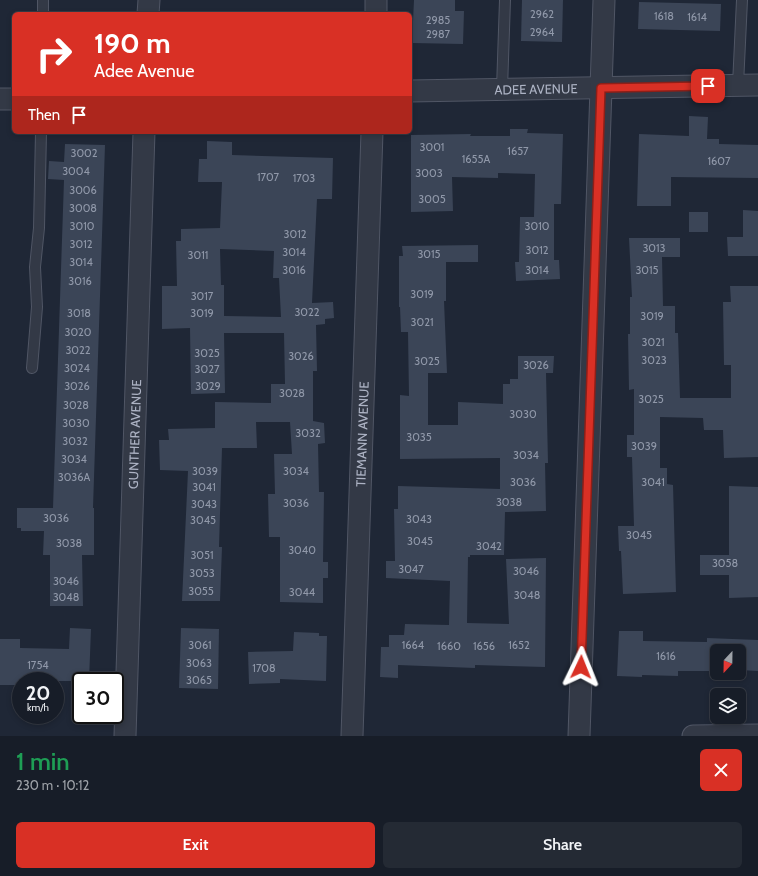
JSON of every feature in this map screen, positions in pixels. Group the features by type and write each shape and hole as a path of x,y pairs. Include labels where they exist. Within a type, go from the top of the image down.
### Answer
{"street":[{"path":"148,12 149,0"},
{"path":"376,0 376,12"},
{"path":"579,736 604,0"},
{"name":"ADEE AVENUE","path":"412,91 748,85"},
{"path":"0,99 12,99"},
{"name":"GUNTHER AVENUE","path":"125,736 144,134"},
{"name":"TIEMANN AVENUE","path":"352,736 372,134"},
{"path":"693,736 758,735"}],"lane":[{"path":"43,0 43,12"},
{"path":"502,89 505,0"},
{"path":"742,0 748,85"},
{"path":"32,368 37,307 35,267 39,228 41,134"}],"building":[{"path":"414,0 455,0 455,11 464,11 463,44 412,43"},
{"path":"522,0 563,0 562,42 521,41"},
{"path":"639,2 721,4 720,31 638,29"},
{"path":"689,116 708,117 707,139 719,139 719,144 758,145 758,178 671,177 671,206 637,206 639,134 689,136"},
{"path":"510,129 528,129 527,133 563,134 561,204 554,204 554,260 559,260 560,279 516,281 515,262 519,262 520,217 534,217 535,174 498,173 498,178 452,177 453,211 411,212 411,135 471,134 470,136 510,136"},
{"path":"207,141 232,142 232,155 333,158 332,199 317,199 312,303 333,302 334,318 325,319 325,324 316,325 317,371 313,371 313,421 324,423 325,443 318,444 319,492 324,492 323,562 328,562 328,578 323,578 323,603 280,602 280,537 269,537 268,494 275,494 274,454 292,454 290,422 256,422 257,448 222,448 219,547 222,547 220,601 182,601 188,471 160,470 159,440 169,440 168,429 215,428 215,402 271,403 271,384 285,384 284,333 224,333 225,393 191,394 190,328 162,329 162,286 177,286 176,241 181,241 181,229 220,228 222,182 198,182 199,159 207,159","holes":["220,249 274,251 273,278 279,278 281,317 224,316 224,285 221,285"]},
{"path":"65,144 105,145 93,508 94,555 82,555 83,606 50,606 50,555 43,555 44,531 21,531 21,528 17,528 17,508 53,508 64,180 48,179 49,161 64,162"},
{"path":"743,210 758,211 758,256 728,256 727,237 743,237"},
{"path":"689,212 708,212 708,232 689,232"},
{"path":"629,238 680,238 680,257 662,257 663,306 675,306 675,333 678,333 680,398 731,398 731,365 724,365 723,302 731,302 730,286 758,286 758,457 724,458 723,430 704,430 703,418 660,417 660,468 667,468 667,484 673,485 676,592 623,594 618,526 634,526 632,457 627,457 627,435 634,435 634,389 629,390 628,334 630,334 630,297 632,297"},
{"path":"478,245 478,262 446,262 446,301 444,301 447,373 428,373 428,425 458,425 458,402 503,404 503,384 510,384 510,379 518,379 518,356 554,356 553,373 546,373 548,463 545,463 546,511 505,512 504,555 470,555 470,557 468,557 467,623 509,624 506,559 546,558 545,667 475,665 475,668 398,665 398,678 380,677 381,647 389,647 389,635 404,635 405,624 449,625 450,581 386,578 386,561 395,561 394,509 398,509 398,486 500,489 500,458 400,459 400,395 409,396 408,332 401,332 399,307 399,256 403,256 402,246"},
{"path":"729,486 758,487 758,597 729,598 729,575 700,575 700,555 729,555"},
{"path":"70,628 91,629 89,672 72,672 72,681 64,681 64,672 12,672 12,685 0,685 0,639 20,639 20,648 69,649"},
{"path":"181,628 219,629 218,689 179,688"},
{"path":"619,631 643,631 643,641 707,642 707,638 758,640 758,671 746,670 746,644 710,644 710,671 678,671 678,676 617,676"},
{"path":"294,632 319,633 319,636 327,636 326,681 280,679 280,683 249,684 248,652 293,651"}],"route":[{"path":"581,667 601,88 708,86"}]}
